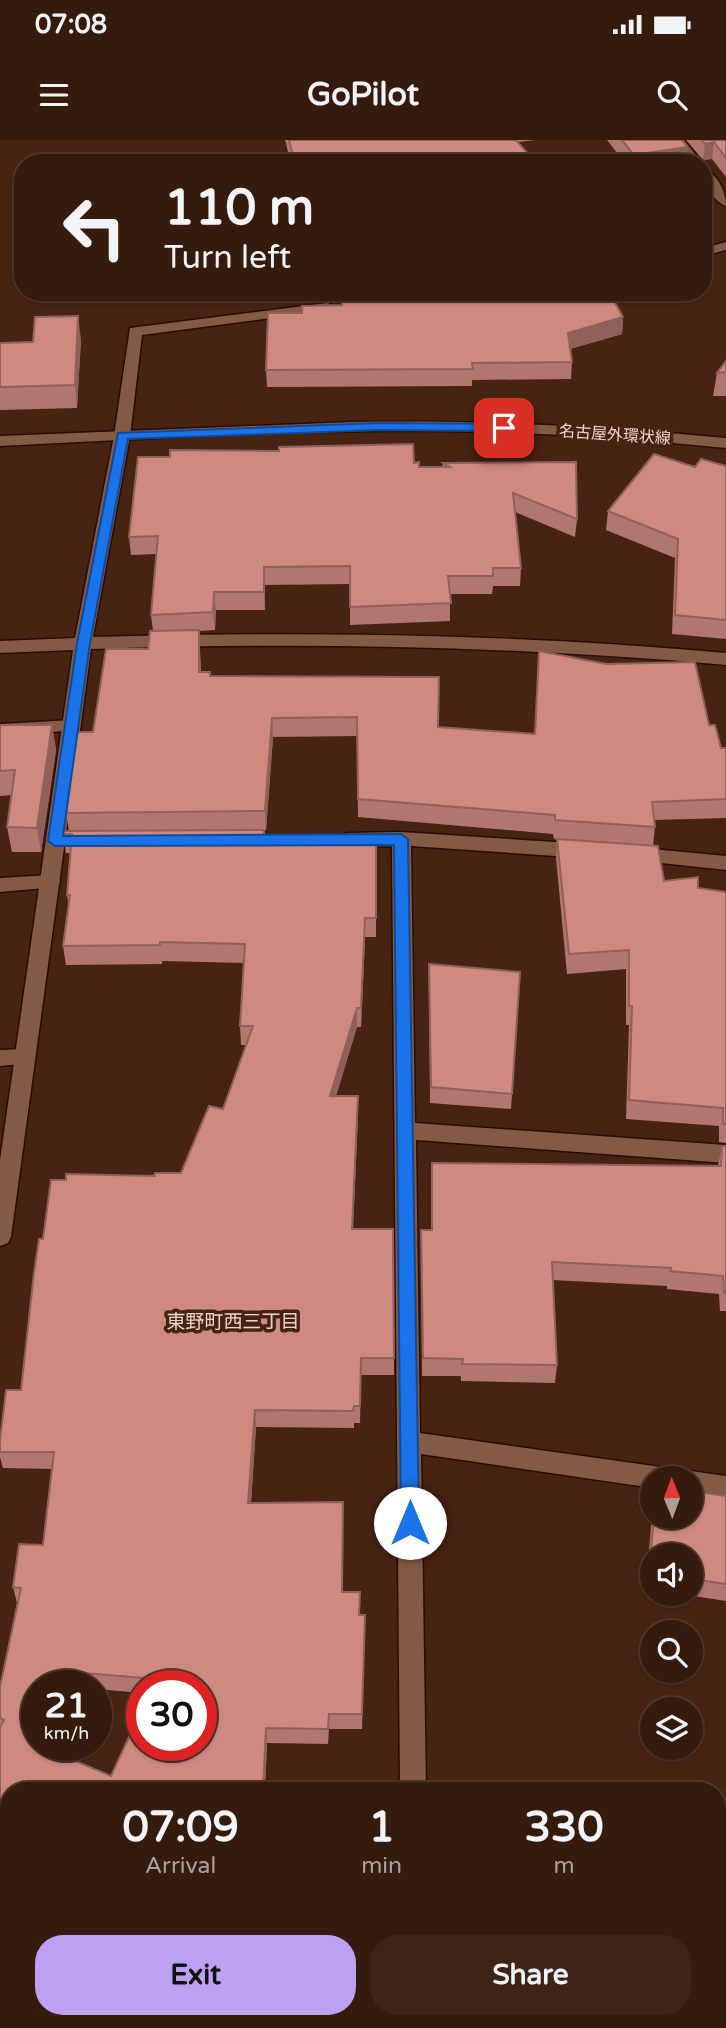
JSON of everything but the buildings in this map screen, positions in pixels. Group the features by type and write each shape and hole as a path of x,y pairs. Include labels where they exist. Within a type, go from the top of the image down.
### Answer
{"street":[{"path":"677,140 688,154"},
{"path":"712,183 725,200"},
{"path":"0,1237 50,882 62,841 72,726 83,643 122,436 135,331 381,301"},
{"name":"名古屋外環状線","path":"0,441 404,426 517,428 726,443"},
{"path":"0,647 393,638 726,659"},
{"path":"0,730 72,726"},
{"path":"332,840 401,839 638,854 726,863"},
{"path":"401,839 413,1782"},
{"path":"0,885 50,882"},
{"path":"0,1058 25,1057"},
{"path":"404,1131 726,1154"},
{"path":"410,1442 640,1475"},
{"path":"704,1484 726,1487"}],"district":[{"name":"東野町西三丁目","path":"233,1321"}],"route":[{"path":"410,1523 401,839 55,841 83,643 122,436 379,426 504,428"}]}
